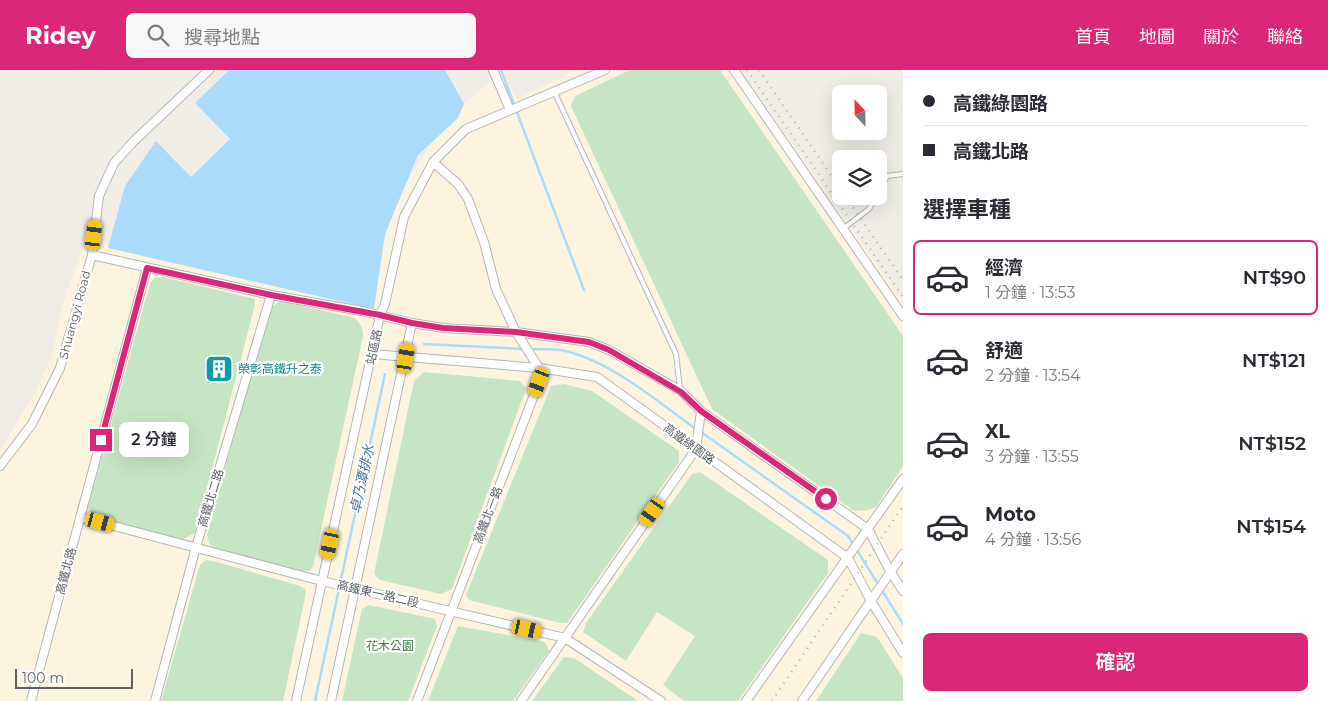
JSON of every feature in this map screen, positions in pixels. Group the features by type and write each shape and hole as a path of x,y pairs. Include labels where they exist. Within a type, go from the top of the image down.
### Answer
{"street":[{"name":"Shuangyi Road","path":"0,466 32,424 60,368 92,255 98,196 114,163 134,141 209,70"},
{"path":"493,70 514,109"},
{"name":"站區路","path":"296,701 380,315 385,304 404,217 433,162 466,129 605,70"},
{"path":"734,70 903,316"},
{"path":"433,162 458,184 468,200 484,242 496,289 516,332 539,368"},
{"path":"92,255 271,295 380,315 412,323 443,328 516,332 589,342 609,350 681,392 701,411 868,529 890,572 903,592"},
{"name":"高鐵北路","path":"31,701 147,268"},
{"name":"高鐵北二路","path":"155,701 196,547 271,295"},
{"path":"331,701 412,323"},
{"name":"高鐵綠園路","path":"372,354 539,368 597,377 848,558 871,601 903,653"},
{"name":"高鐵北一路","path":"417,701 539,382 539,368"},
{"path":"521,701 696,449 701,411"},
{"path":"746,701 903,478"},
{"name":"高鐵東一路二段","path":"80,516 322,581 565,638 661,701"},
{"path":"802,701 903,554"}],"lane":[{"path":"554,91 676,354 681,392"},
{"path":"887,176 903,174"},
{"path":"844,228 869,209 871,205"}],"shaded area":[{"path":"576,70 740,70 832,201 832,205 835,205 903,302 903,701 0,701 0,450 35,393 52,356 63,304 85,240 372,297 395,198 451,115 502,71 517,99"}],"green space":[{"path":"630,70 720,70 903,336 903,466 876,507 868,510 854,511 712,409 571,106 575,96"},
{"path":"163,277 255,299 195,533 181,540 93,517 88,507 150,283 155,278"},
{"path":"281,301 355,318 361,326 363,333 313,567 309,571 301,571 213,547 209,543 207,535 266,318 268,312"},
{"path":"424,372 520,381 526,389 452,589 441,594 380,580 374,574 414,381"},
{"path":"564,384 592,391 679,451 679,462 567,623 560,623 469,600 466,595 551,386"},
{"path":"700,472 828,560 828,573 738,701 684,701 663,685 695,636 657,612 626,661 583,632 586,623 692,474"},
{"path":"206,560 305,589 306,593 283,701 161,701 200,565"},
{"name":"花木公園","path":"369,605 435,619 437,626 408,701 342,701 362,609"},
{"path":"458,626 545,642 549,651 513,701 428,701"},
{"path":"861,633 877,637 903,678 903,701 816,701"},
{"path":"564,657 574,658 638,701 532,701"}],"water":[{"path":"229,70 445,70 464,104 458,118 418,155 385,234 374,309 108,248 125,186 156,141 191,177 230,139 195,103"}],"waterway":[{"name":"卓乃潭排水","path":"501,70 584,290"},
{"path":"424,344 524,349"},
{"path":"530,349 560,350 596,362 614,371 649,394 696,429"},
{"name":"卓乃潭排水","path":"315,701 385,374"},
{"path":"701,432 848,536 903,624"}],"railway":[{"path":"747,70 903,297"},
{"path":"759,70 832,177"},
{"path":"851,205 903,280"},
{"path":"772,701 903,506"}],"place":[{"name":"榮彰高鐵升之泰","path":"219,369"}],"route":[{"path":"101,440 147,268 271,295 362,311 412,323 443,328 516,332 589,342 609,350 681,392 701,411 826,499"}]}
